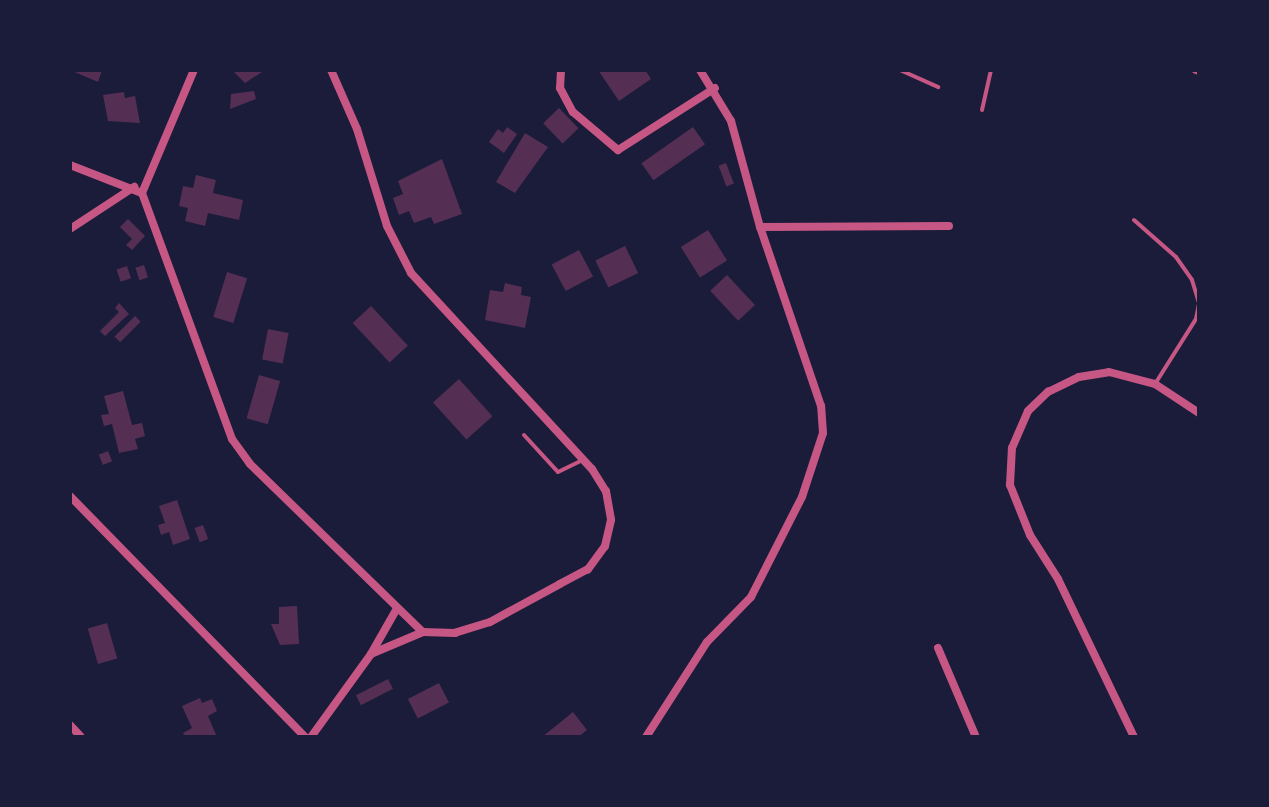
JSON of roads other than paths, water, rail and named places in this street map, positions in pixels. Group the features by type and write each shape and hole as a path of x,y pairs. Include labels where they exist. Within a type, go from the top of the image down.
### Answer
{"street":[{"path":"142,193 194,70"},
{"path":"331,70 357,129 387,226 411,273 583,460 606,491 611,520 605,546 588,569 490,622 455,633 423,632 371,654"},
{"path":"561,70 560,88 573,112 618,150 715,88"},
{"path":"646,737 707,642 751,597 802,497 823,433 821,406 760,227 740,147 715,88 700,70"},
{"path":"70,165 134,187 142,193 232,439 250,464 396,610 423,632"},
{"path":"70,229 134,187"},
{"path":"760,227 949,226"},
{"path":"1134,737 1058,579 1030,535 1010,485 1010,466 1028,411 1048,392 1079,377 1109,372 1155,384 1199,413"},
{"path":"70,496 305,737"},
{"path":"311,737 371,654 396,610"},
{"path":"938,648 976,737"},
{"path":"70,725 81,737"}],"lane":[{"path":"900,70 938,87"},
{"path":"982,110 991,70"},
{"path":"1134,220 1176,257 1192,280 1199,303 1196,319 1155,384"},
{"path":"524,435 558,472 583,460"}]}
